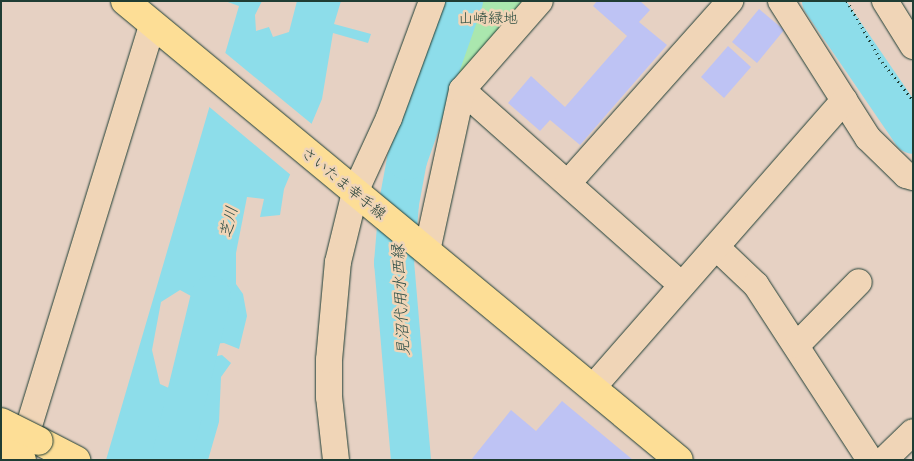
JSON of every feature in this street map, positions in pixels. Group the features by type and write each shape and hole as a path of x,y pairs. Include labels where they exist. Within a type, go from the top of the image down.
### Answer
{"main road":[{"name":"さいたま幸手線","path":"125,1 332,174 594,386 679,460"},
{"path":"1,422 76,460"},
{"path":"1,450 22,460"}],"street":[{"path":"336,460 329,396 330,326 338,262 355,192 389,118 432,1"},
{"path":"421,246 462,90 540,1"},
{"path":"568,183 730,1"},
{"path":"781,1 868,138 906,175 913,177"},
{"path":"885,1 913,46"},
{"path":"18,460 161,33"},
{"path":"462,90 682,285"},
{"path":"594,386 844,100"},
{"path":"716,247 756,286 797,345 870,460"},
{"path":"797,345 859,282"},
{"path":"884,460 913,432"}],"path":[{"path":"846,1 882,62 913,100"}],"green space":[{"name":"山崎緑地","path":"476,1 526,1 453,83 447,79"}],"water":[{"path":"225,1 262,1 255,15 256,31 269,27 273,37 289,32 297,1 341,1 334,24 371,34 368,43 333,33 322,99 284,189 280,215 260,217 264,199 247,197 236,253 236,284 243,294 247,316 239,349 224,343 212,344 207,358 222,355 231,363 221,377 219,422 208,460 106,460 239,6","holes":["180,290 191,296 199,308 198,377 183,378 171,389 160,384 152,350 161,302"]}],"pier":[{"path":"223,51 313,125 292,176 207,105"}],"building":[{"path":"597,1 640,1 650,10 639,22 667,45 580,145 550,120 540,131 508,103 531,76 565,107 627,36 593,6"},
{"path":"759,9 784,30 757,63 732,42"},
{"path":"728,46 751,67 724,98 701,77"},
{"path":"562,401 633,460 471,460 511,410 536,431"}],"waterway":[{"name":"見沼代用水西縁","path":"411,460 394,263 399,203 407,160 463,1"},
{"name":"見沼代用水西縁","path":"822,1 913,134"},
{"name":"芝川","path":"171,460 211,296"}]}
